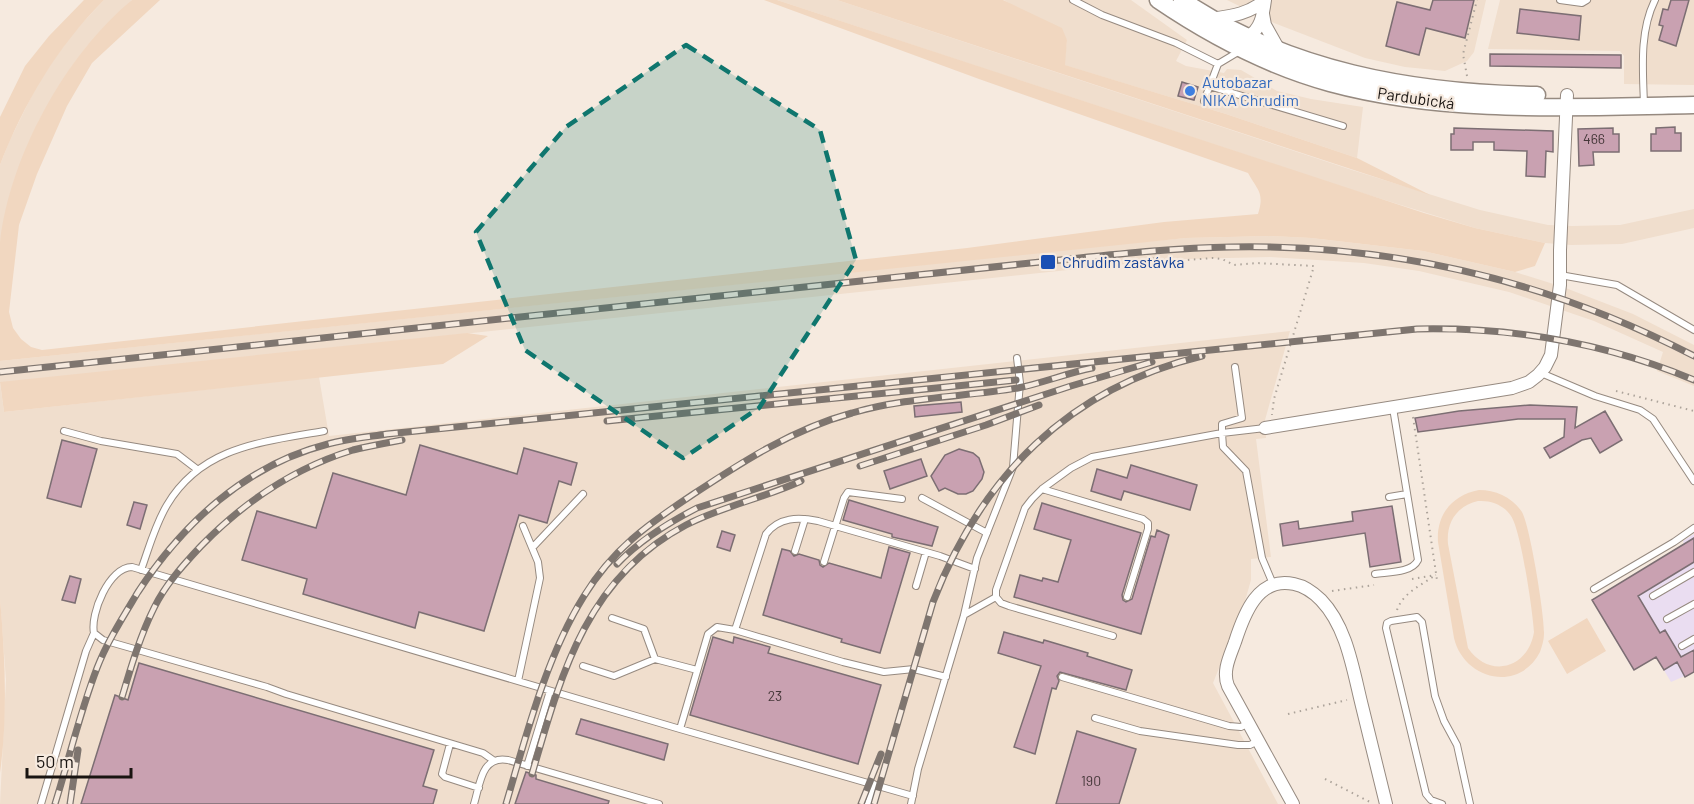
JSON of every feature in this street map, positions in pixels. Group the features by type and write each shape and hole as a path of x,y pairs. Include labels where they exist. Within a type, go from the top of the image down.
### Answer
{"main road":[{"name":"Pardubická","path":"1158,0 1206,31 1244,43 1279,50 1313,64 1373,79 1482,93 1567,100"},
{"name":"Pardubická","path":"1182,0 1244,43 1317,79 1366,91 1465,105 1567,100 1644,100 1694,105"},
{"name":"Pardubická","path":"1644,100 1694,94"}],"street":[{"path":"1244,43 1246,27 1265,0"},
{"path":"1210,19 1259,11"},
{"path":"1259,11 1279,50"},
{"path":"1268,428 1512,388 1529,382 1541,372 1551,356 1559,297 1567,100"},
{"path":"1293,804 1228,686 1226,670 1247,611 1259,594 1273,584 1289,583 1310,590 1327,607 1338,625 1349,655 1386,804"}],"lane":[{"path":"1073,0 1102,15 1180,45 1218,64"},
{"path":"1560,0 1582,3 1587,0"},
{"path":"1644,100 1644,37 1650,10 1655,0"},
{"path":"1204,101 1218,64 1244,43"},
{"path":"1209,86 1343,126"},
{"path":"1560,274 1617,285 1694,330"},
{"path":"911,804 918,769 964,615 975,569 1013,467 1020,383 1017,358"},
{"path":"1235,367 1242,418 1222,424 1223,447 1246,471 1262,558 1273,584"},
{"path":"1541,372 1640,411 1653,419 1694,481"},
{"path":"1375,574 1410,568 1417,564 1418,555 1393,408"},
{"path":"1113,636 1009,606 1001,603 996,597 996,590 1025,508 1042,489 1071,468 1092,457 1222,433 1268,428"},
{"path":"64,431 101,441 177,454 198,470"},
{"path":"141,570 166,507 198,470 236,448 324,431"},
{"path":"1042,489 1143,519 1148,523 1127,597"},
{"path":"824,562 844,498 848,492 902,500"},
{"path":"532,547 583,494"},
{"path":"1389,497 1407,494"},
{"path":"922,498 987,533"},
{"path":"735,630 766,534 782,521 805,519 835,526 926,552 975,569"},
{"path":"795,551 805,519"},
{"path":"518,681 540,578 538,562 523,526"},
{"path":"1594,590 1694,528"},
{"path":"916,586 926,552"},
{"path":"41,804 86,651 94,633 94,619 111,579 127,567 913,796"},
{"path":"1653,596 1693,574"},
{"path":"964,615 996,597"},
{"path":"1666,619 1694,604"},
{"path":"1442,804 1431,800 1426,794 1386,628 1388,623 1395,621 1417,617 1422,622 1435,696 1444,721 1457,745 1470,804"},
{"path":"612,618 644,629 655,659"},
{"path":"680,729 710,631 721,626 884,672 914,669 945,677"},
{"path":"94,633 109,642 267,687 483,753 493,760 502,759 658,804"},
{"path":"1682,646 1694,639"},
{"path":"583,666 614,676 655,659 697,670"},
{"path":"1062,677 1229,726 1241,727 1249,723"},
{"path":"527,766 550,691"},
{"path":"1095,718 1140,731 1238,745 1250,745 1258,741"},
{"path":"450,744 442,774 479,788"},
{"path":"474,804 483,772 493,760"},
{"path":"868,804 874,784"}],"path":[{"path":"1467,81 1463,54 1477,0"},
{"path":"1154,258 1160,262 1213,258 1222,259 1234,265 1257,263 1314,266 1274,399 1268,428"},
{"path":"1609,400 1616,391 1694,411"},
{"path":"1420,403 1419,411 1413,416 1437,580"},
{"path":"1395,621 1395,614 1404,598 1417,586 1436,575"},
{"path":"1288,714 1350,700"},
{"path":"1325,779 1374,804"}],"highlighted area":[{"path":"686,45 820,130 856,260 759,408 683,458 525,350 476,232 566,127"}],"shaded area":[{"path":"84,0 104,0 71,37 43,77 9,142 0,165 0,117 25,66 49,36"},
{"path":"104,0 132,0 88,45 70,69 39,120 26,149 0,244 0,165 9,142 37,85 55,58 73,33"},
{"path":"132,0 160,0 92,63 67,106 37,174 19,225 9,312 13,328 31,347 42,350 967,248 1164,222 1258,214 1260,196 1248,173 979,79 764,0 777,0 1424,213 1475,228 1545,243 1535,266 1515,272 1423,251 1311,238 1271,236 1186,238 0,361 0,242 15,176 28,142 63,78 108,23"},
{"path":"777,0 837,0 1480,210 1548,225 1572,226 1620,225 1694,209 1694,228 1622,244 1571,245 1545,243 1475,228 1346,188"},
{"path":"837,0 1003,0 1062,28 1067,40 1065,65 1226,114 1357,158 1430,195"},
{"path":"1004,0 1131,0 1187,40 1176,61 1186,66 1224,73 1227,69 1241,70 1277,91 1363,107 1357,158 1226,114 1064,65 1067,40"},
{"path":"1227,0 1486,0 1474,52 1467,61 1445,71 1405,67 1365,58 1274,23"},
{"path":"1500,0 1694,0 1694,85 1624,84 1624,56 1620,51 1488,49"},
{"path":"1271,236 1311,238 1423,251 1515,272 1563,287 1633,314 1694,345 1694,386 1657,371 1663,352 1594,321 1509,292 1419,271 1364,263 1270,257 1143,262 0,383 0,361 1141,242 1186,238"},
{"path":"1290,331 1265,420 1266,438 1256,439 1271,557 1251,559 1251,580 1243,608 1213,683 1278,804 0,804 6,680 0,598 0,383 4,412 319,377 329,436"},
{"path":"467,333 488,336 443,364 4,412 0,382"},
{"path":"1479,490 1491,491 1513,502 1522,512 1533,552 1544,624 1543,641 1540,652 1531,665 1519,673 1506,677 1480,672 1469,664 1454,638 1438,532 1443,515 1448,508 1461,496","holes":["1483,501 1501,506 1511,516 1519,537 1529,591 1534,632 1524,654 1507,666 1486,664 1468,648 1448,544 1449,529 1454,516 1471,503"]},
{"path":"1694,534 1694,672 1671,682 1656,657 1633,670 1592,600 1684,544 1683,541"},
{"path":"0,598 5,686 0,773"},
{"path":"1587,618 1606,651 1567,674 1548,641"}],"building":[{"path":"1433,0 1474,0 1465,38 1426,28 1419,55 1386,46 1397,2 1430,10"},
{"path":"1671,0 1689,0 1676,46 1659,40 1663,26 1659,25 1663,9 1668,10"},
{"path":"1520,9 1581,16 1579,40 1517,33"},
{"path":"1490,54 1621,55 1621,68 1490,66"},
{"path":"1182,82 1198,87 1194,100 1178,96"},
{"path":"1675,127 1675,133 1681,133 1681,151 1651,151 1651,134 1656,134 1656,128"},
{"path":"1454,128 1553,131 1553,152 1546,151 1545,177 1526,176 1527,151 1494,150 1494,142 1473,142 1473,150 1451,150 1451,134 1454,134"},
{"path":"1613,128 1613,134 1619,134 1619,152 1593,152 1594,165 1579,166 1578,129"},
{"path":"961,402 962,412 915,417 914,406"},
{"path":"1530,405 1577,407 1575,428 1605,411 1622,440 1600,453 1591,438 1582,440 1550,458 1544,448 1564,437 1565,419 1518,419 1418,432 1415,418 1459,411"},
{"path":"62,440 97,449 81,507 47,498"},
{"path":"420,445 517,474 524,448 577,463 571,485 559,481 547,523 519,515 484,631 419,612 415,628 303,594 307,579 242,560 257,511 316,528 333,473 406,495"},
{"path":"959,449 973,453 979,458 984,472 982,479 973,491 966,494 958,494 945,488 939,491 931,476 945,455"},
{"path":"921,459 927,476 890,489 884,471"},
{"path":"1131,465 1197,485 1190,510 1124,491 1121,500 1091,491 1097,469 1127,478"},
{"path":"849,500 938,527 932,546 892,537 892,534 843,520"},
{"path":"134,502 147,505 140,529 127,525"},
{"path":"1042,503 1141,533 1122,595 1126,602 1132,599 1151,536 1155,537 1157,530 1169,535 1141,634 1014,597 1020,575 1042,581 1043,578 1058,582 1071,540 1034,529"},
{"path":"1392,506 1401,562 1370,567 1365,533 1283,546 1280,524 1298,521 1299,529 1353,521 1352,512"},
{"path":"722,531 735,535 730,551 717,547"},
{"path":"1694,538 1694,562 1638,596 1660,633 1665,630 1681,657 1694,650 1694,672 1685,677 1677,662 1664,670 1656,657 1634,670 1592,600"},
{"path":"889,547 910,553 880,653 763,615 782,549 790,551 794,556 799,554 819,560 823,567 829,563 881,578"},
{"path":"70,576 81,579 75,603 62,600"},
{"path":"1004,632 1043,643 1044,640 1088,653 1087,656 1132,670 1126,690 1060,672 1057,676 1059,681 1056,689 1052,688 1035,754 1014,747 1041,666 998,653"},
{"path":"713,637 733,643 734,637 770,647 768,653 881,685 858,764 690,715"},
{"path":"139,663 434,750 423,786 437,790 433,804 81,804 115,695 128,700"},
{"path":"581,719 668,744 664,760 576,734"},
{"path":"1077,731 1136,749 1119,804 1056,804"},
{"path":"526,772 536,775 536,779 609,801 608,804 515,804"}],"railway":[{"path":"0,372 1095,256 1231,247 1352,252 1411,260 1470,272 1584,307 1694,356"},
{"path":"55,804 85,701 101,658 138,592 156,567 196,520 244,482 270,466 328,444 387,434 1417,329 1488,331 1558,340 1627,356 1694,380"},
{"path":"874,804 933,602 953,557 977,515 1004,478 1036,444 1071,415 1111,390 1154,371 1202,356"},
{"path":"617,564 635,547 697,508 1071,386 1152,362"},
{"path":"506,804 538,697 571,620 595,579 619,551 660,517 749,459 789,437 830,420 872,408 914,400 1018,388 1092,368"},
{"path":"607,421 1016,380"},
{"path":"860,466 986,425 1039,405"},
{"path":"122,697 140,641 158,599 182,567 217,530 252,501 310,466 353,450 402,440"},
{"path":"532,774 567,665 601,600 624,572 652,547 686,525 714,512 801,481"},
{"path":"70,804 78,750"},
{"path":"861,804 881,754"}],"place":[{"name":"Autobazar NIKA Chrudim","path":"1190,91"},
{"name":"Chrudim zastávka","path":"1048,262"}]}
